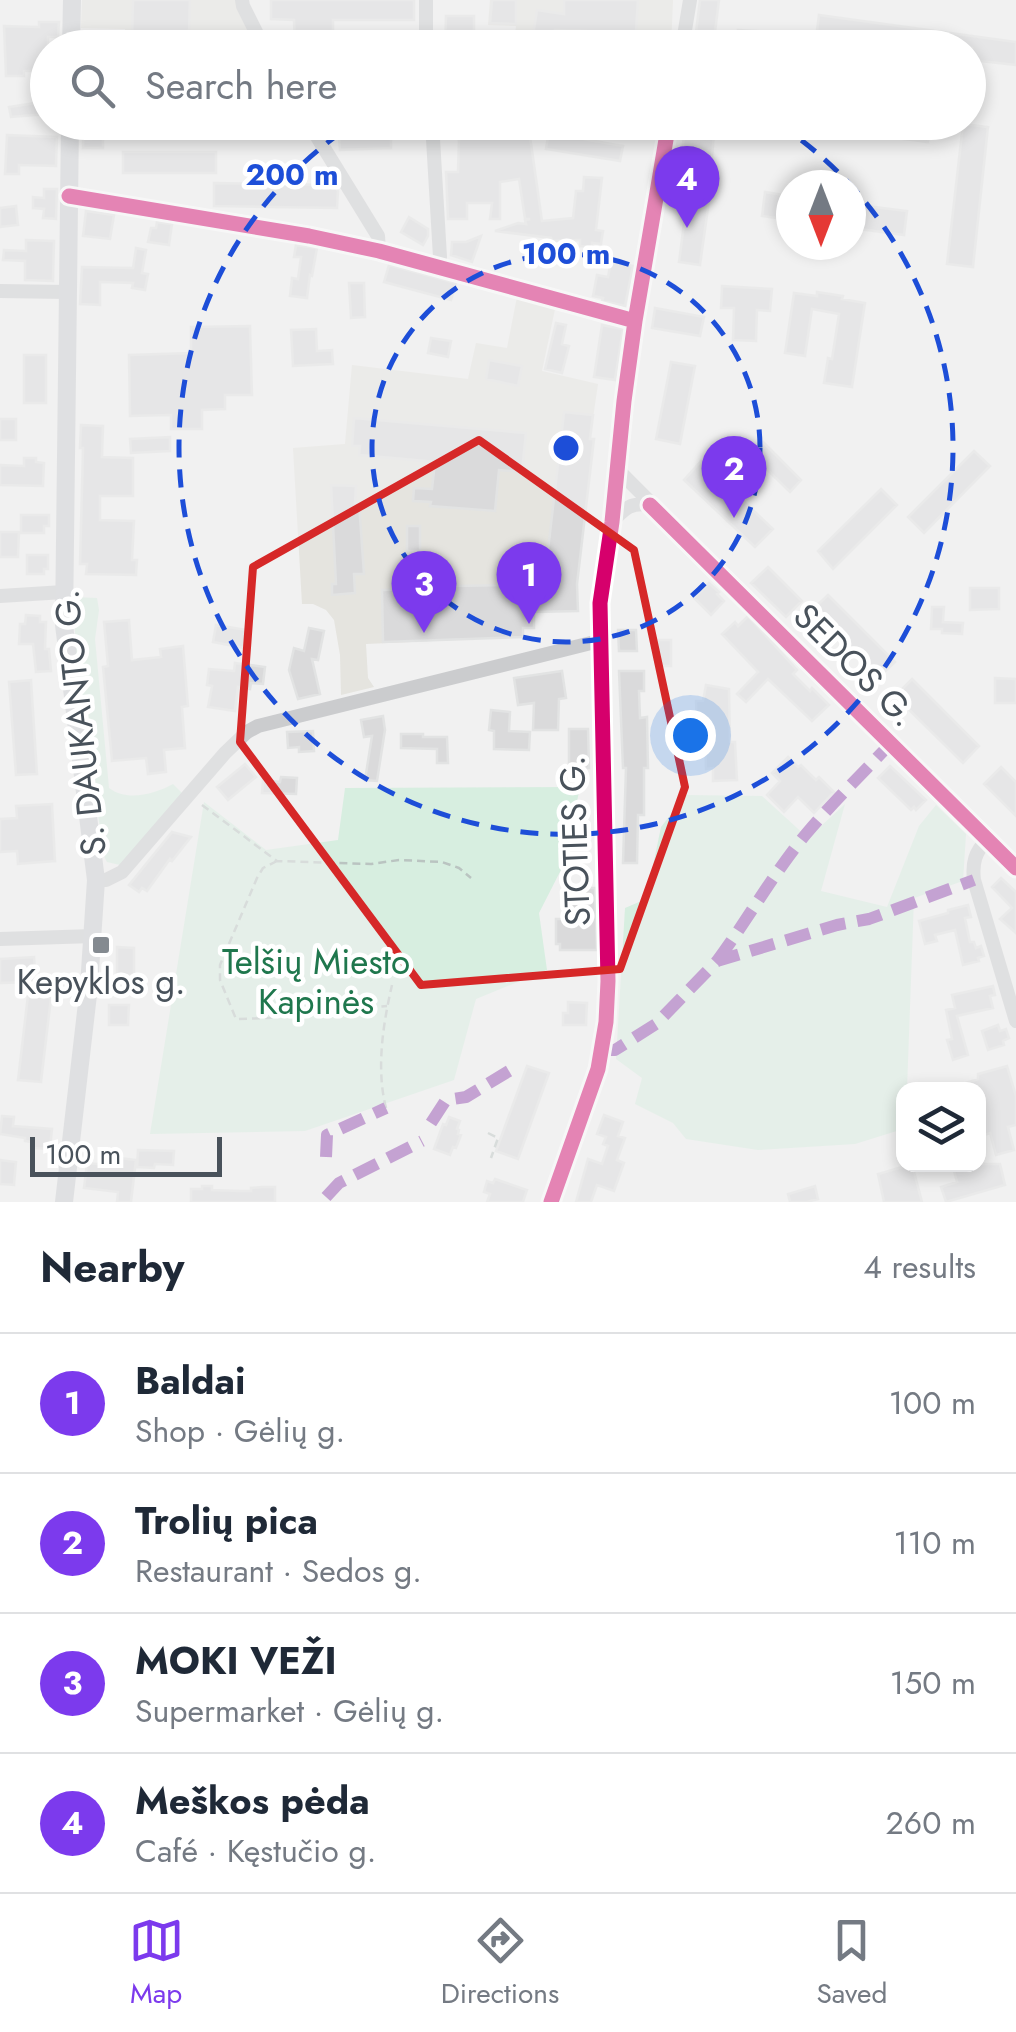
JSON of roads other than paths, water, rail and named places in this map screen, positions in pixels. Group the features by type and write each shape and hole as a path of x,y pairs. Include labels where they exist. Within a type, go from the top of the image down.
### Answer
{"main road":[{"path":"72,0 72,30"},
{"name":"S. DAUKANTO G.","path":"64,1202 94,936 96,880 66,652 70,140"}],"street":[{"path":"242,0 255,30"},
{"path":"426,0 426,30"},
{"path":"685,30 690,0"},
{"path":"319,140 378,236 379,251"},
{"path":"433,140 438,267"},
{"name":"STOTIES G.","path":"551,1202 598,1069 606,1022 600,603 635,321 666,140"},
{"path":"69,196 379,251 635,321"},
{"path":"0,291 67,292"},
{"name":"SEDOS G.","path":"618,470 1016,868"},
{"path":"612,522 629,505 650,505"},
{"path":"0,596 64,592"},
{"path":"96,880 122,872 225,753 258,726 599,641"},
{"path":"987,840 975,854 974,880 1016,1021"},
{"path":"0,939 94,936"}],"place":[{"name":"Meškos pėda","path":"687,228"},
{"name":"Trolių pica","path":"734,518"},
{"name":"Baldai","path":"529,624"},
{"name":"MOKI VEŽI","path":"424,633"},
{"name":"Kepyklos g.","path":"101,945"}],"park label":[{"name":"Telšių Miesto Kapinės","path":"316,982"}]}
